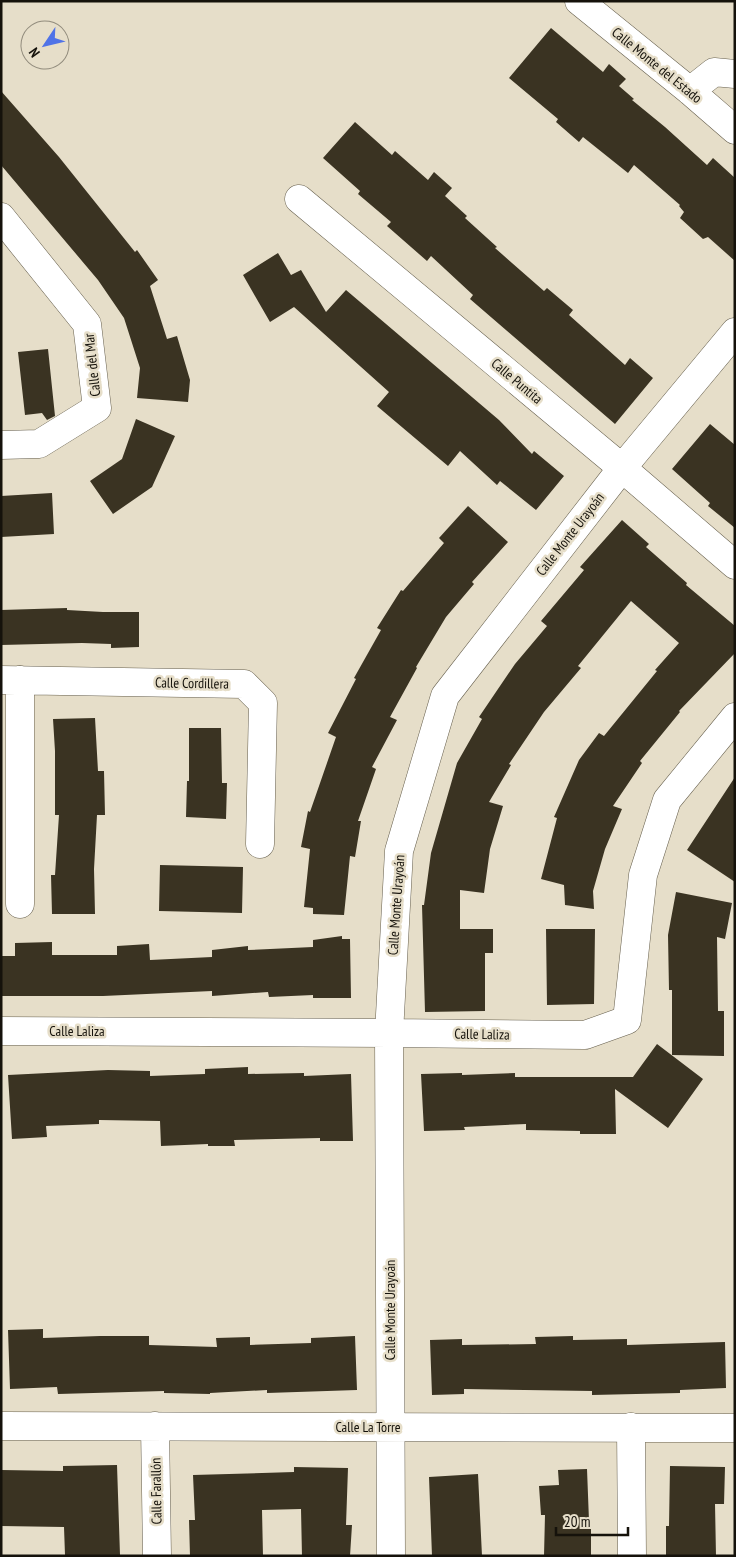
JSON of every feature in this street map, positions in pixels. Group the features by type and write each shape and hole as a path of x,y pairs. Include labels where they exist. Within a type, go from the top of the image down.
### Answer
{"street":[{"name":"Calle Monte del Estado","path":"579,1 735,130"},
{"path":"690,91 714,72 735,74"},
{"name":"Calle Puntita","path":"299,199 735,564"},
{"name":"Calle del Mar","path":"1,217 88,324 97,408 39,444 1,445"},
{"name":"Calle Monte Urayoán","path":"391,1556 389,1032 399,851 445,696 622,468 735,332"},
{"path":"10,680 20,904"},
{"name":"Calle Cordillera","path":"10,680 244,684 263,703 260,844"},
{"name":"Calle Laliza","path":"1,1031 389,1032 585,1035 627,1020 643,875 667,800 735,717"},
{"name":"Calle La Torre","path":"1,1426 735,1428"},
{"name":"Calle Farallón","path":"156,1426 157,1556"},
{"path":"631,1427 632,1556"}],"building":[{"path":"551,28 603,72 609,64 626,79 619,86 634,99 632,100 707,165 713,158 735,178 735,261 708,237 703,239 680,218 684,212 680,205 634,165 628,173 583,137 579,142 556,122 558,119 509,78"},
{"path":"1,91 59,157 135,252 137,250 158,280 150,286 167,339 177,336 190,380 188,402 137,398 140,368 124,318 98,280 1,165"},
{"path":"355,122 392,155 395,151 428,180 434,172 452,188 445,196 467,216 465,218 497,247 495,248 544,291 547,288 573,310 569,315 625,365 630,358 653,378 615,424 470,299 473,295 431,256 427,261 387,226 391,222 358,194 360,191 323,158"},
{"path":"278,253 291,275 301,270 326,312 346,290 499,420 532,454 534,451 564,476 536,510 500,481 497,485 460,451 448,466 377,406 389,392 294,307 270,322 243,275"},
{"path":"48,349 55,416 47,420 42,413 25,415 18,352"},
{"path":"136,419 175,436 152,487 113,514 90,481 122,459"},
{"path":"710,424 735,445 735,528 708,506 710,503 672,469"},
{"path":"52,493 54,534 1,537 1,496"},
{"path":"468,506 508,542 472,582 474,584 446,617 416,667 390,717 397,720 372,767 376,769 358,821 361,821 355,857 350,856 344,915 313,914 313,908 304,907 310,849 301,847 308,811 310,812 336,737 328,733 356,679 354,678 381,630 377,628 401,590 403,591 444,543 439,538"},
{"path":"622,520 649,544 646,547 687,583 686,585 735,626 735,653 679,711 640,761 642,763 613,806 622,809 605,849 593,891 594,909 565,905 564,885 541,879 557,818 554,817 579,760 599,733 604,736 657,671 655,670 679,643 631,601 578,666 581,668 544,712 509,764 511,765 489,802 503,806 490,849 484,893 460,890 460,929 493,929 493,953 485,953 485,1011 425,1012 422,905 424,905 431,853 457,763 482,719 479,717 515,664 547,626 541,621 584,570 580,567"},
{"path":"67,608 67,610 103,612 139,612 139,647 111,648 111,644 82,643 1,645 1,610"},
{"path":"95,718 98,771 104,771 105,815 97,815 94,869 95,914 52,914 51,875 55,875 59,815 55,815 53,719"},
{"path":"189,728 221,728 222,783 227,783 226,819 186,817 187,781 189,781"},
{"path":"735,777 735,882 687,850"},
{"path":"160,865 243,867 242,913 159,911"},
{"path":"676,892 732,903 725,939 717,937 718,1011 724,1011 724,1056 672,1055 672,990 669,990 668,935"},
{"path":"546,929 595,929 594,1004 547,1005"},
{"path":"342,936 342,939 350,939 351,998 313,998 313,995 269,997 268,992 212,996 212,991 103,996 1,996 1,956 15,956 15,943 52,942 52,955 117,955 117,946 149,944 150,960 212,957 212,950 248,946 248,950 313,947 313,940"},
{"path":"657,1044 703,1079 668,1128 615,1089 616,1134 580,1134 580,1131 526,1130 526,1124 464,1127 465,1130 424,1131 421,1074 515,1073 515,1077 633,1077"},
{"path":"248,1067 248,1074 304,1073 304,1076 351,1074 353,1141 320,1141 320,1138 234,1140 235,1146 208,1146 208,1144 161,1146 160,1121 99,1120 99,1124 46,1126 47,1137 12,1139 8,1075 108,1070 150,1071 150,1076 205,1074 205,1069"},
{"path":"43,1329 43,1338 149,1336 149,1345 217,1347 216,1338 250,1337 250,1345 311,1343 311,1338 355,1336 357,1390 267,1393 267,1390 210,1394 164,1393 164,1391 58,1394 57,1387 10,1389 8,1330"},
{"path":"573,1336 573,1340 627,1339 627,1345 725,1342 726,1388 680,1390 680,1393 592,1395 592,1391 464,1389 464,1394 432,1395 430,1340 462,1339 462,1345 536,1344 535,1337"},
{"path":"117,1465 120,1555 65,1555 64,1527 1,1526 1,1470 63,1471 63,1466"},
{"path":"670,1466 725,1467 724,1504 715,1504 716,1556 666,1556 666,1526 669,1526"},
{"path":"294,1467 348,1468 346,1525 352,1525 350,1556 302,1556 301,1509 262,1510 263,1556 190,1556 189,1520 195,1520 193,1475 294,1472"},
{"path":"587,1469 589,1521 591,1521 591,1556 544,1556 545,1515 541,1515 539,1486 559,1485 558,1470"},
{"path":"478,1474 482,1556 432,1556 429,1477"}]}
